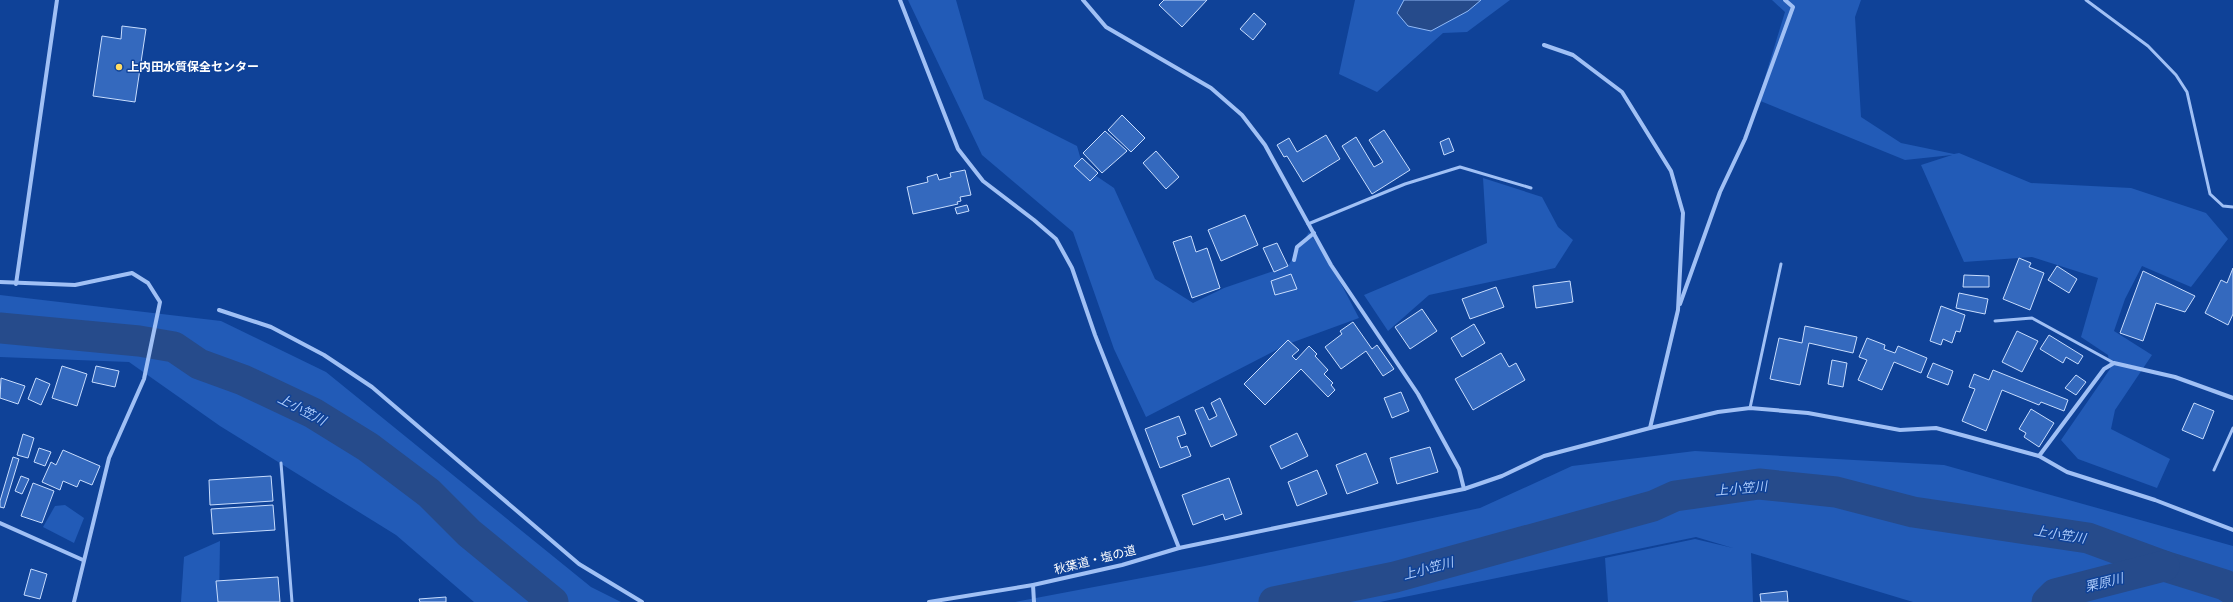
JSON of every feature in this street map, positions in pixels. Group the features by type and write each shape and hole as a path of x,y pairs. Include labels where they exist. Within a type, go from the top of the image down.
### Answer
{"street":[{"path":"16,284 57,0"},
{"path":"900,0 958,149 983,181 1056,239 1072,268 1095,335 1178,548"},
{"path":"1083,0 1106,27 1211,88 1242,115 1265,145 1331,265 1418,394 1459,469 1464,489"},
{"path":"1650,428 1678,310 1720,192 1745,139 1793,7 1785,0"},
{"path":"1544,45 1573,55 1622,92 1671,171 1683,212 1678,310"},
{"path":"1294,260 1296,247 1314,233"},
{"path":"0,282 16,284 75,285 132,273 148,283 160,302 144,379 109,458 74,602"},
{"path":"219,310 271,327 324,355 372,387 579,564 642,602"},
{"path":"2039,456 2104,369 2114,363 2175,377 2233,398"},
{"name":"秋葉道・塩の道","path":"929,602 1033,585 1122,565 1178,548 1464,489 1502,476 1544,456 1718,412 1750,408 1808,413 1900,430 1936,428 2039,456 2067,472 2155,500 2233,530"},
{"path":"0,523 84,560"},
{"path":"1033,585 1034,602"}],"lane":[{"path":"2086,0 2148,46 2176,75 2187,92 2210,194 2223,206 2233,207"},
{"path":"1308,224 1405,184 1460,168 1531,188"},
{"path":"1750,408 1781,264"},
{"path":"1995,321 2032,318 2114,363"},
{"path":"2214,470 2233,428"},
{"path":"280,464 292,602"}],"shaded area":[{"path":"908,0 956,0 984,99 1077,146 1083,167 1114,188 1155,279 1193,303 1224,288 1288,266 1309,232 1328,259 1359,318 1288,344 1146,417 1114,349 1073,232 982,155"},
{"path":"1355,0 1510,0 1467,32 1443,33 1377,92 1339,74"},
{"path":"1404,0 1481,0 1468,11 1431,31 1408,26 1397,13"},
{"path":"1772,0 1861,0 1855,17 1861,117 1901,143 1954,154 1959,153 2031,183 2131,188 2206,213 2228,239 2191,287 2142,266 2125,299 2114,331 2152,355 2115,410 2111,429 2170,459 2157,488 2078,459 2061,440 2110,369 2108,355 2081,337 2098,278 2032,257 1964,262 1921,165 1952,155 1905,160 1758,100 1785,12"},
{"path":"1483,178 1542,197 1558,227 1573,240 1555,268 1429,295 1388,331 1364,295 1487,243"},
{"path":"0,295 221,321 326,372 591,587 621,602 474,602 396,535 220,426 129,362 0,357"},
{"path":"1695,451 1944,465 2233,546 2233,602 1913,602 1751,553 1753,602 1608,602 1605,558 1695,539 1733,548 1696,537 1380,602 1015,602 1205,566 1480,508 1572,466"},
{"path":"65,505 84,518 74,543 43,527 55,506"},
{"path":"220,541 219,602 181,602 184,557"}],"building":[{"path":"1164,0 1207,0 1182,27 1159,5"},
{"path":"1254,13 1266,24 1253,40 1240,29"},
{"name":"上内田水質保全センター","path":"122,26 146,29 135,102 93,96 102,36 121,39"},
{"path":"1122,115 1145,138 1131,152 1108,130"},
{"path":"1384,130 1410,170 1372,194 1342,146 1356,137 1374,167 1383,162 1369,140"},
{"path":"1105,131 1127,151 1102,173 1083,153"},
{"path":"1326,135 1340,159 1303,182 1287,156 1284,157 1277,145 1289,138 1297,152"},
{"path":"1449,138 1454,151 1444,155 1440,142"},
{"path":"1156,151 1179,177 1166,189 1143,163"},
{"path":"1082,158 1098,173 1090,181 1074,166"},
{"path":"965,170 971,195 960,197 961,201 957,202 958,204 913,214 907,187 928,182 927,177 937,174 939,180 951,177 950,173"},
{"path":"967,205 969,211 957,214 955,208"},
{"path":"1245,215 1258,245 1221,261 1208,230"},
{"path":"1191,236 1196,252 1207,248 1220,288 1192,298 1173,242"},
{"path":"1277,243 1288,266 1274,272 1263,248"},
{"path":"2019,258 2031,263 2029,267 2044,273 2030,310 2003,299"},
{"path":"2057,266 2077,279 2069,293 2048,280"},
{"path":"2233,268 2233,314 2228,325 2205,313 2221,280 2227,283"},
{"path":"2143,271 2195,296 2185,312 2156,303 2143,341 2120,333"},
{"path":"1291,274 1297,289 1275,295 1271,281"},
{"path":"1964,275 1989,276 1989,287 1963,287"},
{"path":"1570,281 1573,302 1536,308 1533,286"},
{"path":"1496,287 1504,307 1470,319 1462,299"},
{"path":"1959,293 1988,299 1985,314 1956,308"},
{"path":"1941,306 1965,315 1960,332 1956,331 1952,343 1943,339 1941,345 1930,341"},
{"path":"1422,309 1437,331 1410,349 1395,327"},
{"path":"1353,322 1372,349 1377,345 1394,369 1383,376 1366,351 1341,369 1325,347 1342,334 1340,331"},
{"path":"1474,324 1485,343 1462,357 1451,338"},
{"path":"1805,326 1857,337 1853,353 1809,343 1800,385 1770,379 1779,338 1802,343"},
{"path":"2017,331 2038,341 2022,372 2002,362"},
{"path":"2049,335 2083,356 2078,364 2066,357 2063,363 2040,349"},
{"path":"1867,338 1885,345 1884,349 1895,353 1898,346 1927,358 1921,373 1894,362 1882,390 1858,380 1867,360 1859,357"},
{"path":"1288,340 1299,350 1292,356 1296,360 1309,346 1317,354 1315,356 1328,370 1324,374 1333,383 1331,385 1335,390 1328,397 1301,369 1265,405 1244,384"},
{"path":"1501,353 1509,367 1516,363 1525,380 1473,410 1455,379"},
{"path":"1832,360 1847,363 1843,387 1828,384"},
{"path":"1933,363 1953,371 1948,385 1927,377"},
{"path":"62,366 87,374 77,406 52,398"},
{"path":"96,366 119,371 115,387 92,382"},
{"path":"1993,370 2068,400 2064,411 2041,402 2039,405 2002,390 1986,431 1962,421 1975,389 1969,387 1974,374 1989,380"},
{"path":"2076,375 2086,382 2076,395 2065,388"},
{"path":"1,378 25,386 18,404 0,398"},
{"path":"36,378 50,384 41,405 28,399"},
{"path":"1401,392 1409,411 1392,418 1384,398"},
{"path":"1220,398 1237,435 1211,447 1195,410 1203,407 1209,420 1217,416 1211,403"},
{"path":"2194,403 2214,411 2203,439 2182,430"},
{"path":"2031,409 2054,423 2039,447 2024,437 2026,433 2019,429"},
{"path":"1179,416 1186,434 1177,437 1181,448 1187,446 1191,456 1160,468 1145,429"},
{"path":"1297,433 1308,456 1281,469 1270,446"},
{"path":"23,434 34,438 28,458 17,455"},
{"path":"1430,447 1438,472 1397,484 1390,458"},
{"path":"39,448 51,452 45,466 34,462"},
{"path":"63,450 100,466 92,485 80,480 77,487 63,481 60,490 42,482 51,462 56,465"},
{"path":"1366,453 1378,483 1347,494 1336,465"},
{"path":"13,457 19,459 4,508 0,507 0,501"},
{"path":"1317,470 1327,494 1297,506 1288,482"},
{"path":"21,476 29,479 22,494 15,491"},
{"path":"271,476 273,501 210,505 209,480"},
{"path":"1229,478 1242,514 1225,520 1223,514 1193,525 1182,495"},
{"path":"33,483 54,491 42,523 21,516"},
{"path":"273,505 275,530 213,534 211,509"},
{"path":"31,569 47,574 40,599 24,595"},
{"path":"278,577 280,602 218,602 216,581"},
{"path":"1787,591 1788,602 1761,602 1760,594"},
{"path":"446,597 446,602 420,602 419,599"}],"waterway":[{"name":"上小笠川","path":"0,328 139,341 174,347 199,364 243,380 313,413 368,447 429,493 469,533 553,602"},
{"name":"上小笠川","path":"1274,602 1395,577 1653,506 1675,496 1759,484 1836,492 1913,512 2088,538 2164,566 2225,585 2233,590"},
{"name":"栗原川","path":"2047,602 2055,594 2164,566"}],"place":[{"name":"上内田水質保全センター","path":"119,67"}]}
